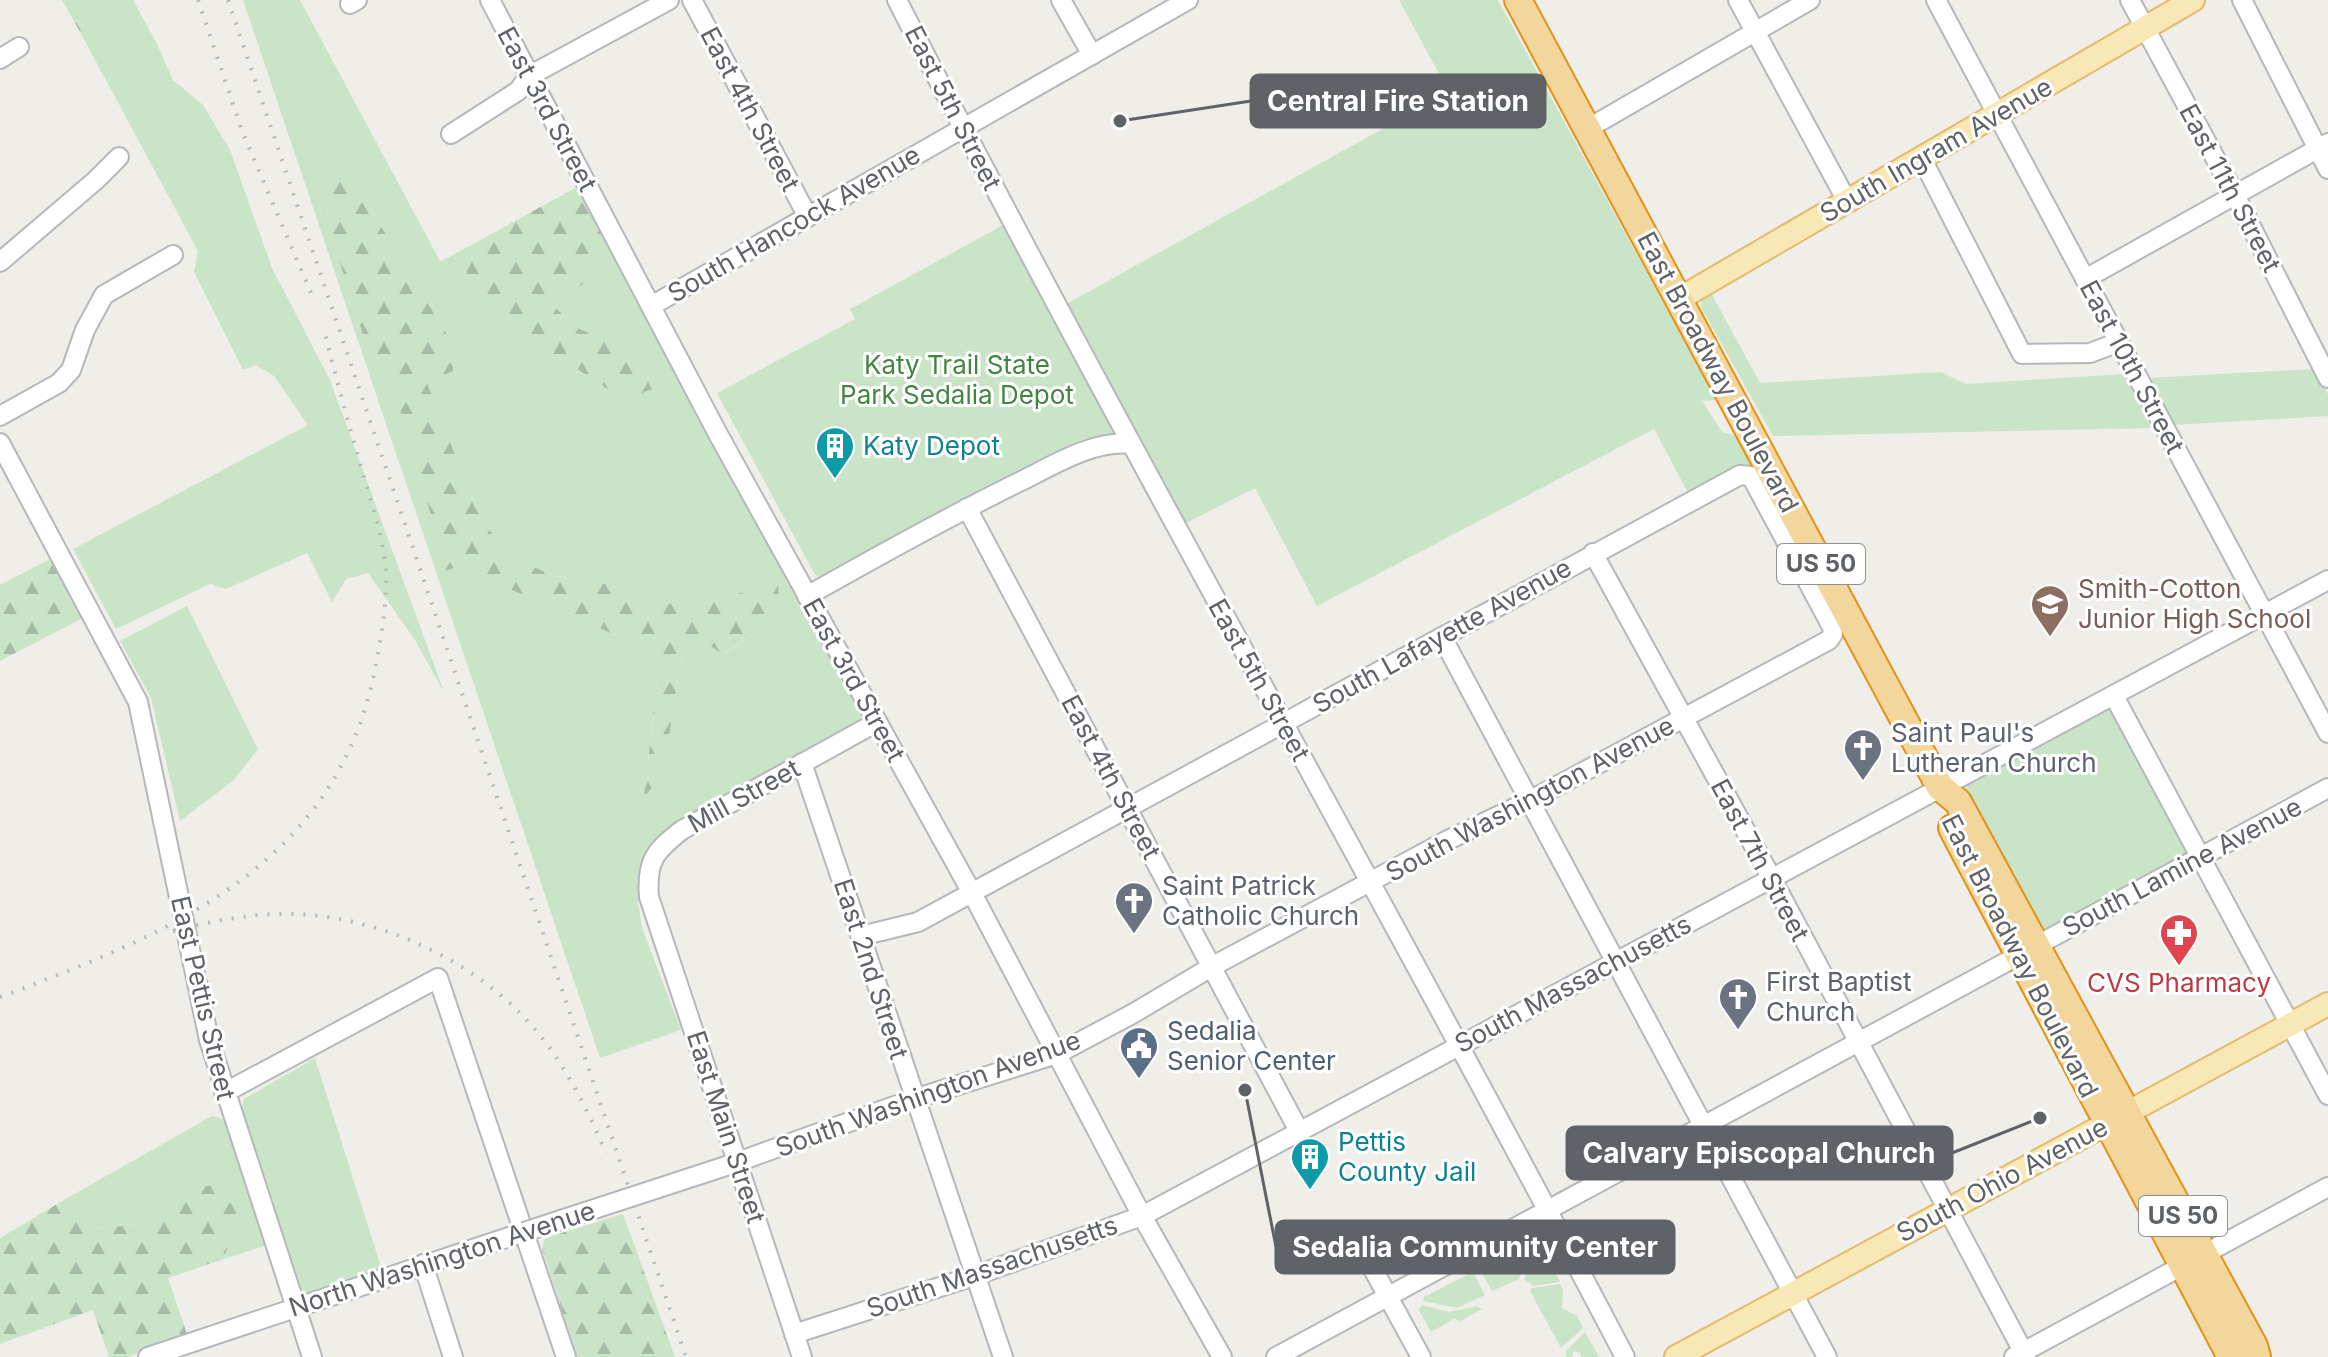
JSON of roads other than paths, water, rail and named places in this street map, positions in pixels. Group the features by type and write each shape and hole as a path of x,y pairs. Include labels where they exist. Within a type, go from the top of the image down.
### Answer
{"highway":[{"name":"East Broadway Boulevard","path":"1518,0 1940,787 1958,802 2028,950 2118,1118"},
{"name":"US 50","path":"2118,1118 2193,1259 2257,1357"},
{"name":"US 50","path":"2193,1259 2231,1357"}],"main road":[{"name":"South Ingram Avenue","path":"1679,299 2193,0"},
{"name":"South Ohio Avenue","path":"1676,1357 2328,1004"}],"street":[{"name":"East 3rd Street","path":"490,0 807,596 972,893 1142,1216 1222,1357"},
{"path":"451,134 518,91 529,76 669,0"},
{"name":"East 4th Street","path":"692,0 808,217"},
{"name":"East 5th Street","path":"897,0 1131,444 1625,1357"},
{"path":"1061,0 1092,55"},
{"name":"South Hancock Avenue","path":"651,306 1188,0"},
{"path":"1738,0 1847,201"},
{"path":"1587,129 1810,0"},
{"name":"East 10th Street","path":"1936,0 2328,733"},
{"name":"East 11th Street","path":"2130,0 2235,195 2328,378"},
{"path":"2242,0 2323,146 2328,169"},
{"path":"0,59 19,47"},
{"path":"2085,279 2323,146"},
{"path":"0,262 119,157"},
{"path":"1921,157 2022,354 2090,353 2119,342"},
{"path":"0,416 59,383 71,370 85,330 104,295 173,255"},
{"name":"East Pettis Street","path":"0,443 138,702 209,1040 312,1357"},
{"path":"807,596 967,508 1093,448 1117,443 1131,444"},
{"name":"South Lafayette Avenue","path":"861,936 918,922 1593,553 1745,474 1751,476 1833,634"},
{"name":"East 4th Street","path":"967,508 1299,1131"},
{"name":"East 7th Street","path":"1593,553 1771,877 2021,1355"},
{"name":"South Massachusetts","path":"794,1334 974,1276 1142,1216 2328,580"},
{"name":"South Washington Avenue","path":"732,1164 914,1099 1057,1054 1213,966 1829,640 1833,634"},
{"path":"1442,637 1827,1357"},
{"path":"2114,696 2328,1095"},
{"name":"Mill Street","path":"649,897 651,863 659,847 682,830 877,722"},
{"name":"East 2nd Street","path":"802,763 1003,1357"},
{"name":"South Lamine Avenue","path":"1276,1357 2328,788"},
{"name":"East Main Street","path":"649,897 732,1164 802,1357"},
{"path":"224,1093 438,978 566,1357"},
{"name":"North Washington Avenue","path":"148,1357 732,1164"},
{"path":"2021,1355 2328,1187"},
{"path":"1356,1238 1421,1357"},
{"path":"423,1264 453,1357"}],"railway":[{"path":"198,0 242,131 314,300"},
{"path":"228,0 686,1357"},
{"path":"0,997 124,947 183,918 236,884 284,843 324,795 355,737 378,655 386,569 377,522 325,333"},
{"path":"173,931 262,915 324,916 386,931 445,957 498,993 535,1029 570,1079 606,1153"}],"place":[{"name":"Central Fire Station","path":"1120,121"},
{"name":"Katy Depot","path":"835,480"},
{"name":"Smith-Cotton Junior High School","path":"2050,638"},
{"name":"Saint Paul's Lutheran Church","path":"1863,782"},
{"name":"Saint Patrick Catholic Church","path":"1134,935"},
{"name":"CVS Pharmacy","path":"2179,967"},
{"name":"First Baptist Church","path":"1738,1031"},
{"name":"Sedalia Senior Center","path":"1139,1080"},
{"name":"Sedalia Community Center","path":"1245,1090"},
{"name":"Calvary Episcopal Church","path":"2040,1118"},
{"name":"Pettis County Jail","path":"1310,1191"}],"park label":[{"name":"Katy Trail State Park Sedalia Depot","path":"957,380"}]}
